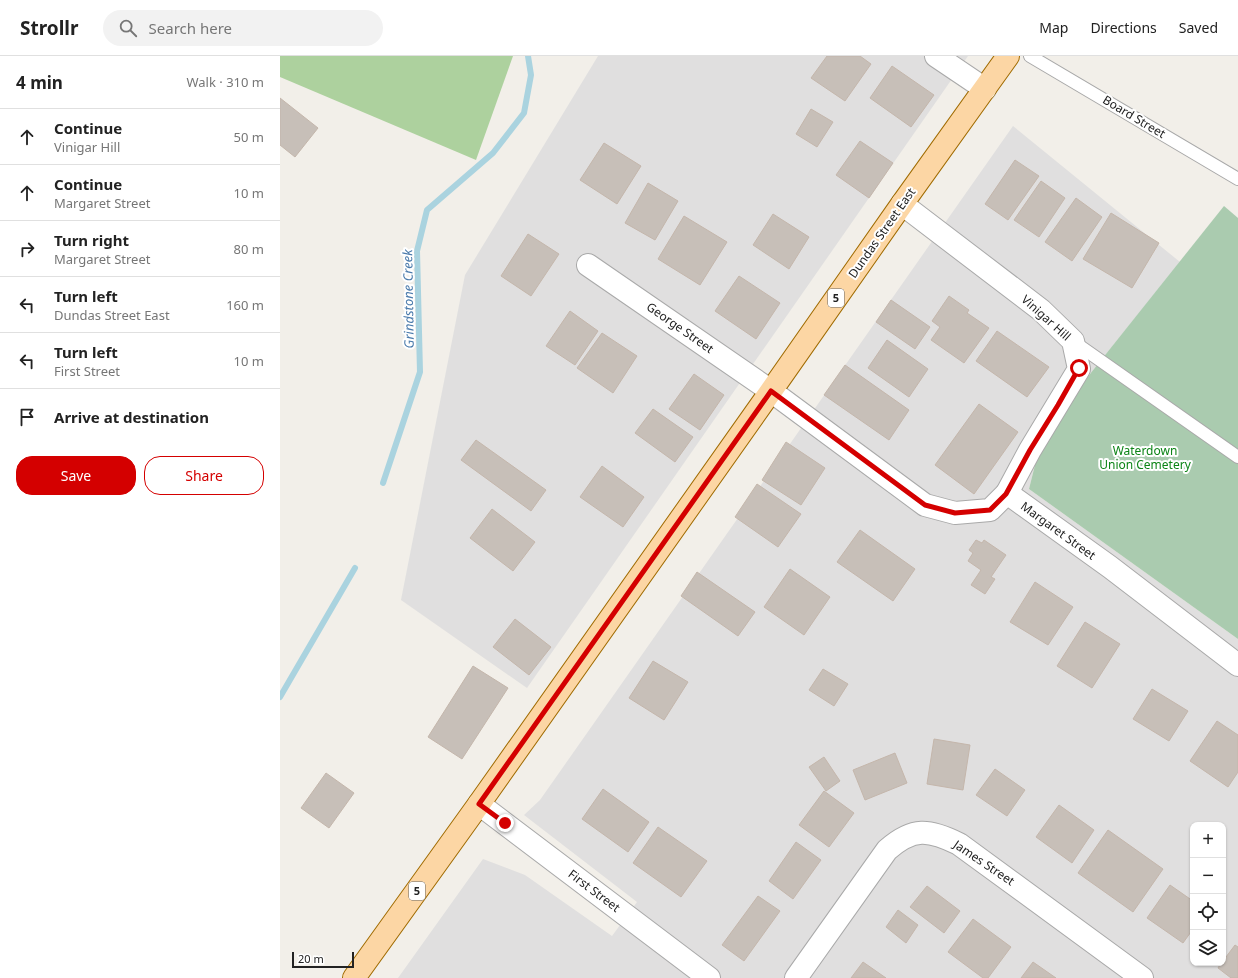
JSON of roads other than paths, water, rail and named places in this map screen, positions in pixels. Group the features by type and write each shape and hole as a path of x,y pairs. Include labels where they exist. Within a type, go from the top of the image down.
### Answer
{"main road":[{"name":"Dundas Street East","path":"354,978 479,804 1008,56"}],"street":[{"path":"936,56 985,89"},
{"name":"Vinigar Hill","path":"902,204 1041,310 1073,341 1079,368 1030,450 1006,494"},
{"name":"George Street","path":"588,265 771,391"},
{"path":"771,391 925,505 955,513 990,510 1006,494"},
{"name":"Margaret Street","path":"1006,494 1110,568 1238,665"},
{"name":"First Street","path":"479,804 709,978"},
{"name":"James Street","path":"796,978 887,850 898,841 912,834 926,833 942,836 959,844 1142,978"}],"lane":[{"name":"Board Street","path":"1030,56 1238,179"},
{"path":"1073,341 1238,457"}],"waterway":[{"name":"Grindstone Creek","path":"383,483 420,372 417,251 427,210 493,153 524,113 531,75 528,56"},
{"name":"Grindstone Creek","path":"280,697 355,568"}],"park label":[{"name":"Waterdown Union Cemetery","path":"1145,458"}]}
